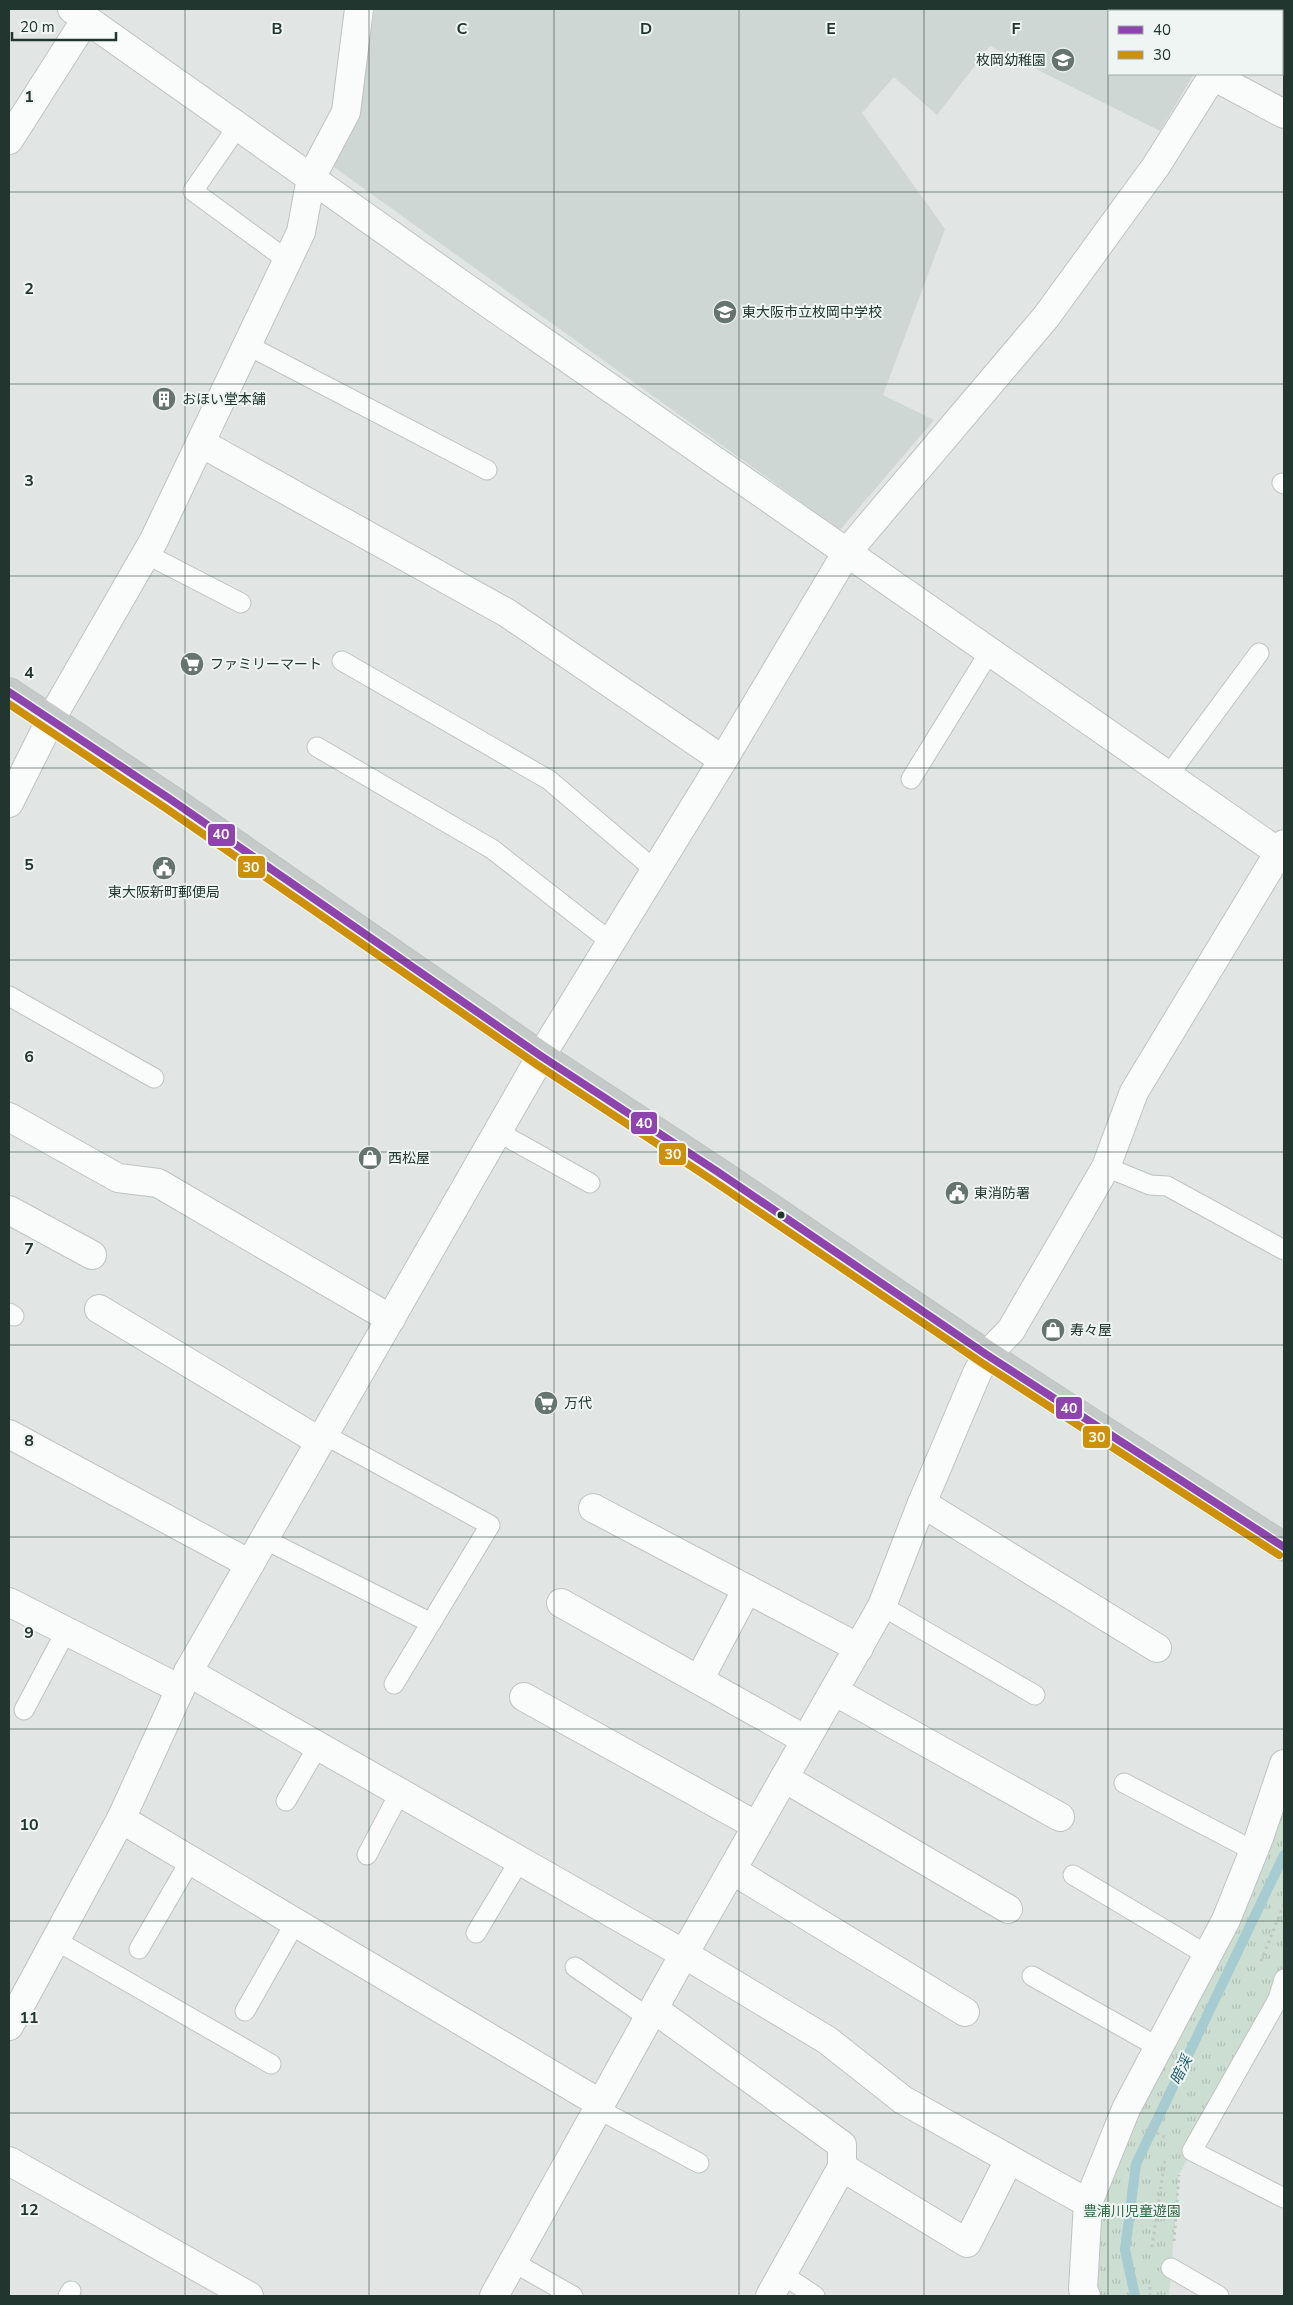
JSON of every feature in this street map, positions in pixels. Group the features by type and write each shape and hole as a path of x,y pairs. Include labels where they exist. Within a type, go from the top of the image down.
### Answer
{"highway":[{"path":"9,692 170,799 541,1056 726,1178 987,1355 1284,1547"}],"street":[{"path":"9,803 51,719 146,554 301,232 311,178 346,112 359,9"},
{"path":"9,140 87,15 311,178 1168,776 1283,851 1134,1092 1106,1167 1012,1330 987,1355 977,1373 922,1503 882,1606 684,1954 494,2296"},
{"path":"9,2026 121,1819 184,1681 321,1437 391,1319 541,1056 723,760 847,552 1046,318 1156,166 1213,75 1284,114"},
{"path":"201,443 507,612 723,760"},
{"path":"9,1117 118,1178 158,1183 391,1319"},
{"path":"9,1210 92,1256"},
{"path":"99,1309 321,1437"},
{"path":"9,1434 250,1564"},
{"path":"922,1503 1157,1648"},
{"path":"593,1508 858,1648"},
{"path":"699,1680 747,1589"},
{"path":"9,1602 66,1631 184,1681 318,1746 684,1954 826,2040 903,2100 1088,2202"},
{"path":"561,1603 806,1740"},
{"path":"834,1691 1060,1817"},
{"path":"524,1697 757,1826"},
{"path":"1086,2296 1083,2289 1088,2202 1126,2108 1226,1920 1254,1851 1284,1764"},
{"path":"784,1778 1008,1909"},
{"path":"121,1819 600,2106"},
{"path":"732,1870 965,2012"},
{"path":"651,2013 842,2145 842,2167 776,2285"},
{"path":"9,2160 249,2296"},
{"path":"842,2167 967,2243 1009,2160"}],"lane":[{"path":"238,126 193,191 287,260"},
{"path":"247,346 487,470"},
{"path":"146,554 242,603"},
{"path":"912,779 990,652"},
{"path":"1168,776 1259,652"},
{"path":"342,661 549,780 655,870"},
{"path":"317,748 492,849 611,942"},
{"path":"9,996 154,1078"},
{"path":"498,1132 590,1184"},
{"path":"1106,1167 1150,1185 1167,1186 1284,1250"},
{"path":"321,1437 490,1524 394,1684"},
{"path":"264,1539 431,1623"},
{"path":"882,1606 1035,1695"},
{"path":"24,1710 66,1631"},
{"path":"286,1801 318,1746"},
{"path":"1124,1783 1254,1851"},
{"path":"367,1854 400,1792"},
{"path":"139,1949 190,1860"},
{"path":"476,1933 520,1860"},
{"path":"1073,1875 1207,1955"},
{"path":"245,2011 295,1923"},
{"path":"55,1940 271,2064"},
{"path":"576,1967 651,2013"},
{"path":"1032,1976 1158,2047"},
{"path":"1284,1979 1278,1999 1192,2151 1284,2198"},
{"path":"600,2106 699,2163"},
{"path":"513,2262 572,2296"},
{"path":"1171,2268 1219,2296"},
{"path":"776,2285 815,2296"}],"path":[{"path":"1258,1968 1284,1904"},
{"path":"1167,2149 1168,2139 1173,2130"},
{"path":"1171,2268 1179,2175 1192,2151"},
{"path":"1151,2256 1165,2158"}],"shaded area":[{"name":"東大阪市立枚岡中学校","path":"375,9 1232,9 1108,10 1108,75 1193,75 1160,131 990,46 937,115 894,77 862,113 945,229 883,395 934,420 840,530 331,165 354,117"}],"green space":[{"name":"豊浦川児童遊園","path":"1284,1778 1284,1980 1179,2175 1169,2296 1086,2296 1088,2203"}],"waterway":[{"name":"暗渓","path":"1135,2296 1125,2250 1136,2164 1284,1855"}],"transit line":[{"name":"40","path":"9,692 170,799 541,1056 718,1172 987,1355 1284,1547"},
{"name":"30","path":"9,704 164,807 536,1064 712,1180 982,1363 1279,1555"}],"place":[{"name":"枚岡幼稚園","path":"1063,60"},
{"name":"東大阪市立枚岡中学校","path":"725,312"},
{"name":"おほい堂本舗","path":"164,399"},
{"name":"ファミリーマート","path":"192,664"},
{"name":"東大阪新町郵便局","path":"164,868"},
{"name":"西松屋","path":"370,1158"},
{"name":"東消防署","path":"957,1193"},
{"name":"寿々屋","path":"1053,1330"},
{"name":"万代","path":"546,1403"}]}
